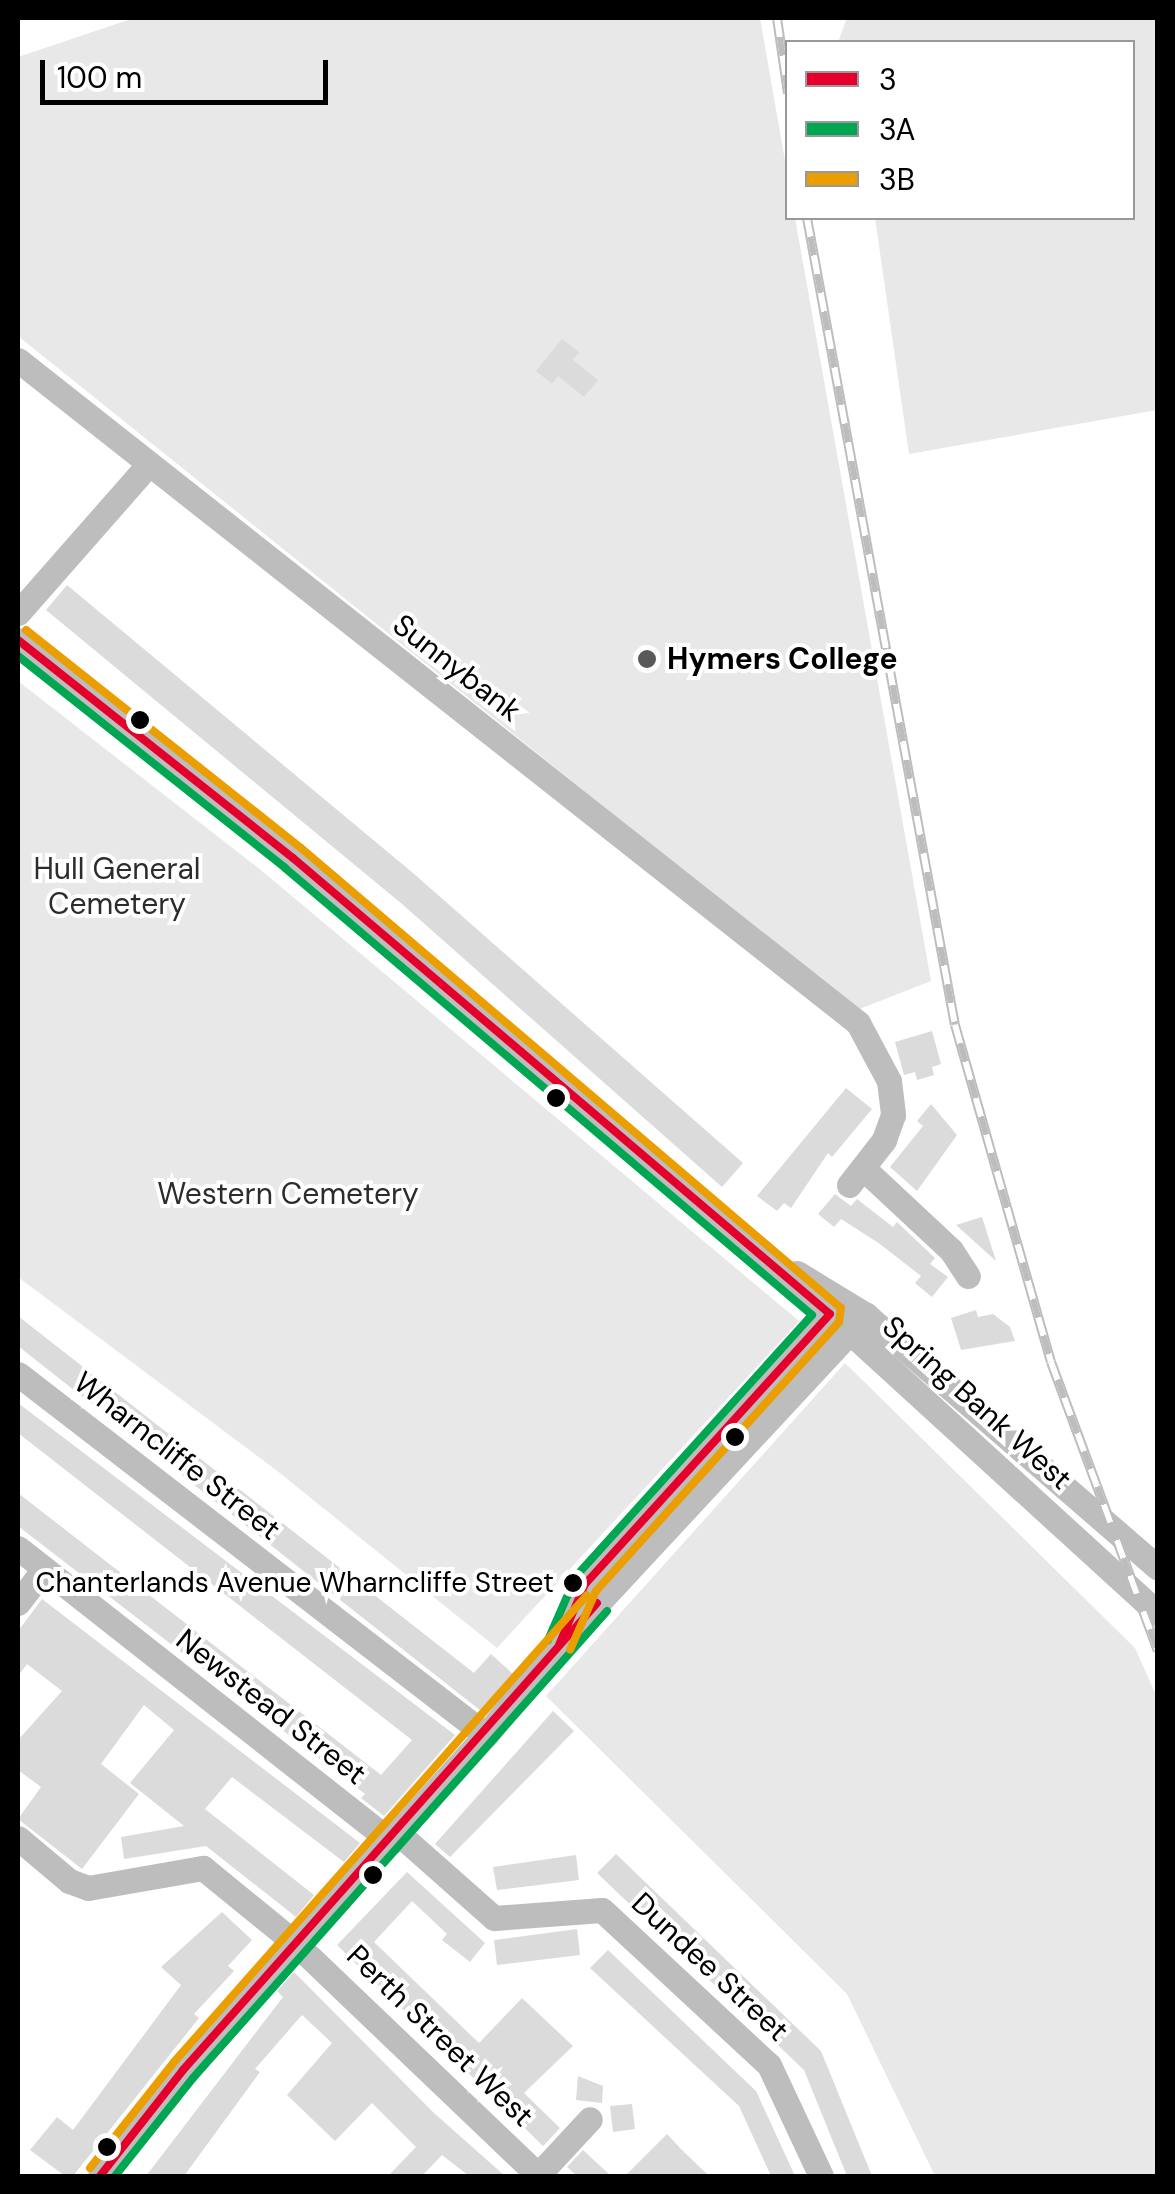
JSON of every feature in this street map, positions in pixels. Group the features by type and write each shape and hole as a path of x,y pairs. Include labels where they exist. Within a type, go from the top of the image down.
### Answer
{"street":[{"name":"Sunnybank","path":"18,360 858,1023 890,1081 892,1115 856,1177 950,1250 971,1284"},
{"path":"18,613 148,465"},
{"name":"Spring Bank West","path":"18,640 293,858 749,1246 836,1306 1158,1568"},
{"path":"559,1645 585,1584 836,1306"},
{"path":"100,2176 295,1943 486,1736 559,1645 858,1324"},
{"name":"Spring Bank West","path":"858,1324 1158,1613"},
{"name":"Wharncliffe Street","path":"18,1374 486,1736"},
{"name":"Newstead Street","path":"18,1548 395,1838"},
{"path":"18,1604 44,1569"},
{"name":"Perth Street West","path":"18,1838 68,1881 88,1888 202,1868 295,1943 538,2176"},
{"name":"Dundee Street","path":"395,1838 494,1918 602,1910 769,2065 821,2176"},
{"path":"538,2176 590,2120"}],"green space":[{"name":"Hymers College","path":"134,18 760,18 785,161 785,220 795,220 931,981 857,1010 18,336 18,57"},
{"path":"847,18 1157,18 1157,410 909,454 875,220 1135,220 1135,40 839,40"},
{"name":"Western Cemetery","path":"18,681 262,871 799,1321 497,1648 276,1470 18,1277"},
{"path":"845,1363 1135,1648 1157,1697 1157,2176 935,2176 847,1994 546,1696"}],"building":[{"path":"562,339 579,352 573,360 598,380 584,397 558,376 552,384 536,371"},
{"path":"67,585 413,873 743,1163 722,1187 402,904 46,610"},
{"path":"932,1031 941,1064 932,1067 934,1075 917,1080 915,1072 904,1075 895,1042"},
{"path":"846,1088 872,1109 832,1157 828,1153 791,1208 784,1203 777,1211 757,1196"},
{"path":"931,1104 957,1135 917,1191 890,1167 923,1126 917,1121"},
{"path":"835,1194 851,1206 857,1199 893,1227 897,1222 935,1258 930,1264 948,1277 932,1297 915,1283 921,1276 880,1244 841,1219 834,1227 818,1214"},
{"path":"982,1217 996,1261 956,1225"},
{"path":"976,1310 978,1317 993,1314 1010,1327 1015,1341 961,1350 951,1318"},
{"path":"18,1316 474,1673 491,1654 513,1674 481,1711 18,1346"},
{"path":"18,1403 455,1735 384,1816 361,1798 365,1794 18,1526 18,1493 381,1775 412,1740 18,1433"},
{"path":"42,1599 360,1843 344,1862 232,1777 205,1809 314,1895 296,1917 206,1846 124,1859 121,1837 184,1826 130,1783 174,1730 144,1705 101,1764 139,1794 82,1869 18,1819 41,1787 18,1770 18,1740 62,1691 27,1664 18,1676 18,1631"},
{"path":"553,1711 574,1731 450,1857 435,1844"},
{"path":"616,1854 821,2051 872,2176 847,2176 804,2070 597,1873"},
{"path":"576,1855 579,1880 497,1890 493,1867"},
{"path":"407,1872 485,1943 470,1962 442,1940 447,1934 412,1901 374,1942 479,2043 522,1998 573,2046 524,2093 560,2128 543,2146 337,1945"},
{"path":"222,1912 252,1940 228,1966 234,1971 194,2014 199,2018 73,2176 65,2176 30,2150 57,2117 73,2130 181,1985 161,1967"},
{"path":"577,1929 580,1955 497,1965 494,1940"},
{"path":"608,1950 756,2091 795,2176 771,2176 739,2106 590,1968"},
{"path":"294,1972 434,2113 505,2176 469,2176 442,2155 422,2176 388,2176 416,2147 372,2103 335,2141 287,2095 332,2043 302,2015 255,2069 260,2072 184,2176 146,2176 283,1997 277,1991"},
{"path":"578,2076 603,2086 602,2103 576,2100"},
{"path":"632,2104 635,2129 613,2132 610,2106"},
{"path":"667,2134 709,2176 625,2176"},
{"path":"583,2150 611,2176 577,2176 567,2167"}],"railway":[{"path":"777,18 785,73"},
{"path":"807,220 955,1025 1051,1362 1158,1651"}],"transit line":[{"name":"3B","path":"26,630 301,848 841,1308 839,1322 596,1591 570,1650"},
{"name":"3","path":"18,640 293,858 830,1314 585,1584 559,1645"},
{"name":"3A","path":"18,656 285,868 812,1315 576,1576 548,1640"},
{"name":"3B","path":"90,2168 174,2062 587,1595"},
{"name":"3","path":"100,2176 183,2070 597,1603"},
{"name":"3A","path":"115,2176 193,2078 607,1611"}],"place":[{"name":"Hymers College","path":"647,659"},
{"name":"Chanterlands Avenue Wharncliffe Street","path":"573,1583"}],"park label":[{"name":"Hull General Cemetery","path":"117,886"}]}
